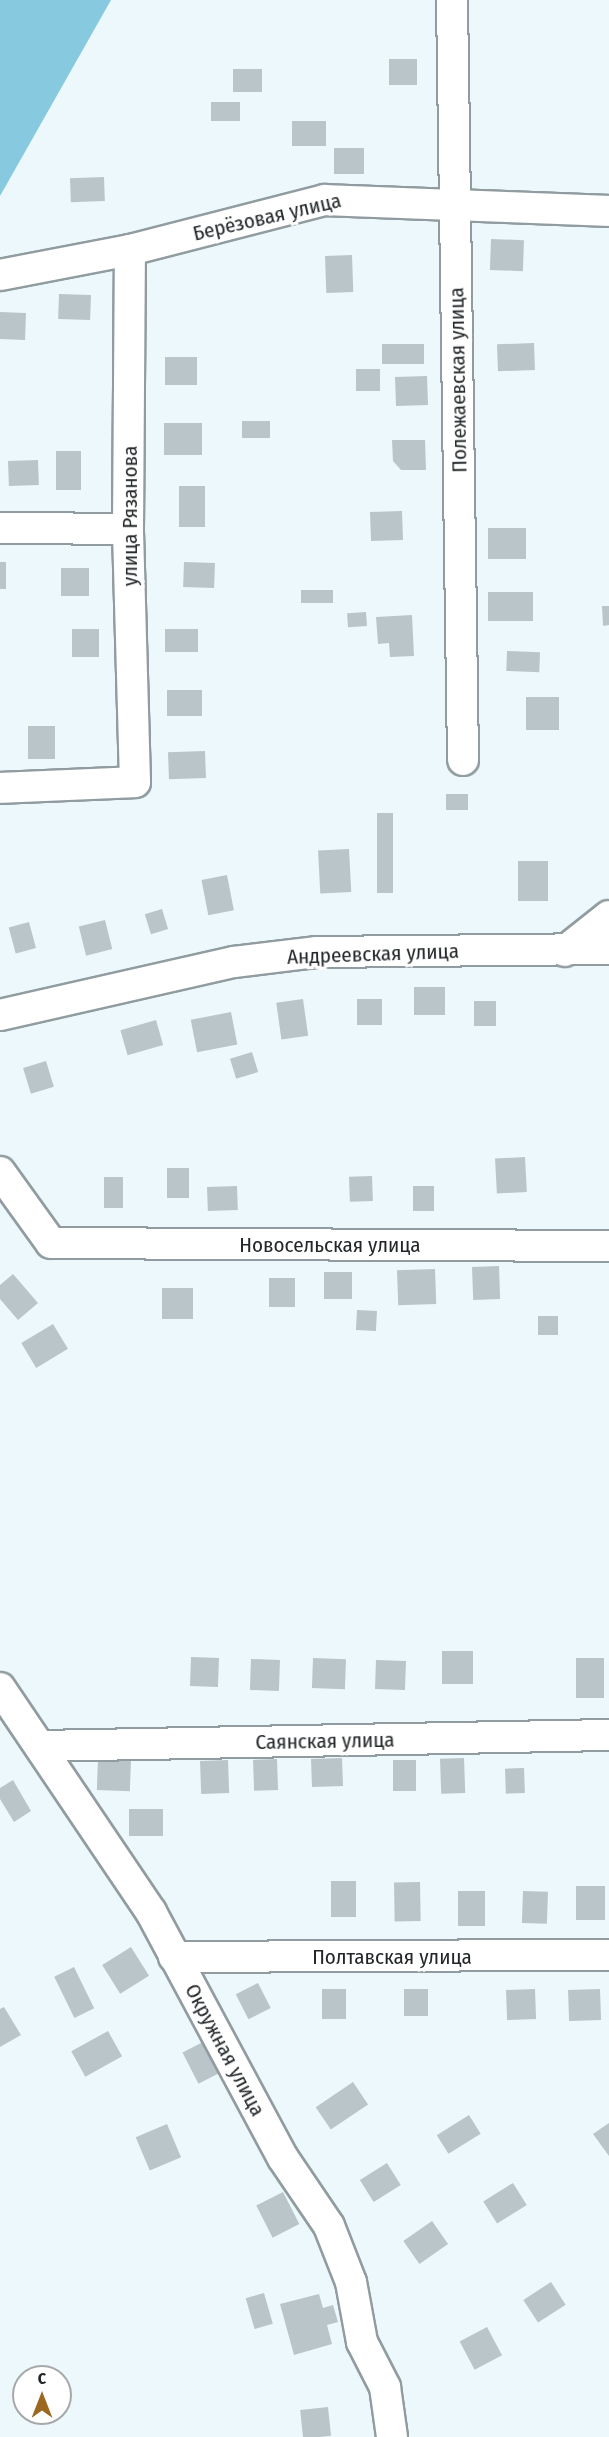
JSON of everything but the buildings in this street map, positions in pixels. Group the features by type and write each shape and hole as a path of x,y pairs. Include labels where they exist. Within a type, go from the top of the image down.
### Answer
{"street":[{"name":"Полежаевская улица","path":"452,0 463,760"},
{"name":"Берёзовая улица","path":"0,275 130,250 326,200 609,211"},
{"name":"улица Рязанова","path":"0,788 135,782 129,529 130,250"},
{"path":"0,528 129,529"},
{"path":"565,951 609,916"},
{"name":"Андреевская улица","path":"0,1015 234,962 317,952 609,950"},
{"name":"Новосельская улица","path":"0,1172 51,1243 609,1246"},
{"name":"Окружная улица","path":"0,1688 151,1912 283,2158 329,2226 351,2282 362,2342 385,2386 392,2437"},
{"name":"Саянская улица","path":"40,1746 609,1735"},
{"name":"Полтавская улица","path":"174,1957 609,1955"}],"shaded area":[{"path":"0,0 111,0 0,196"}]}
